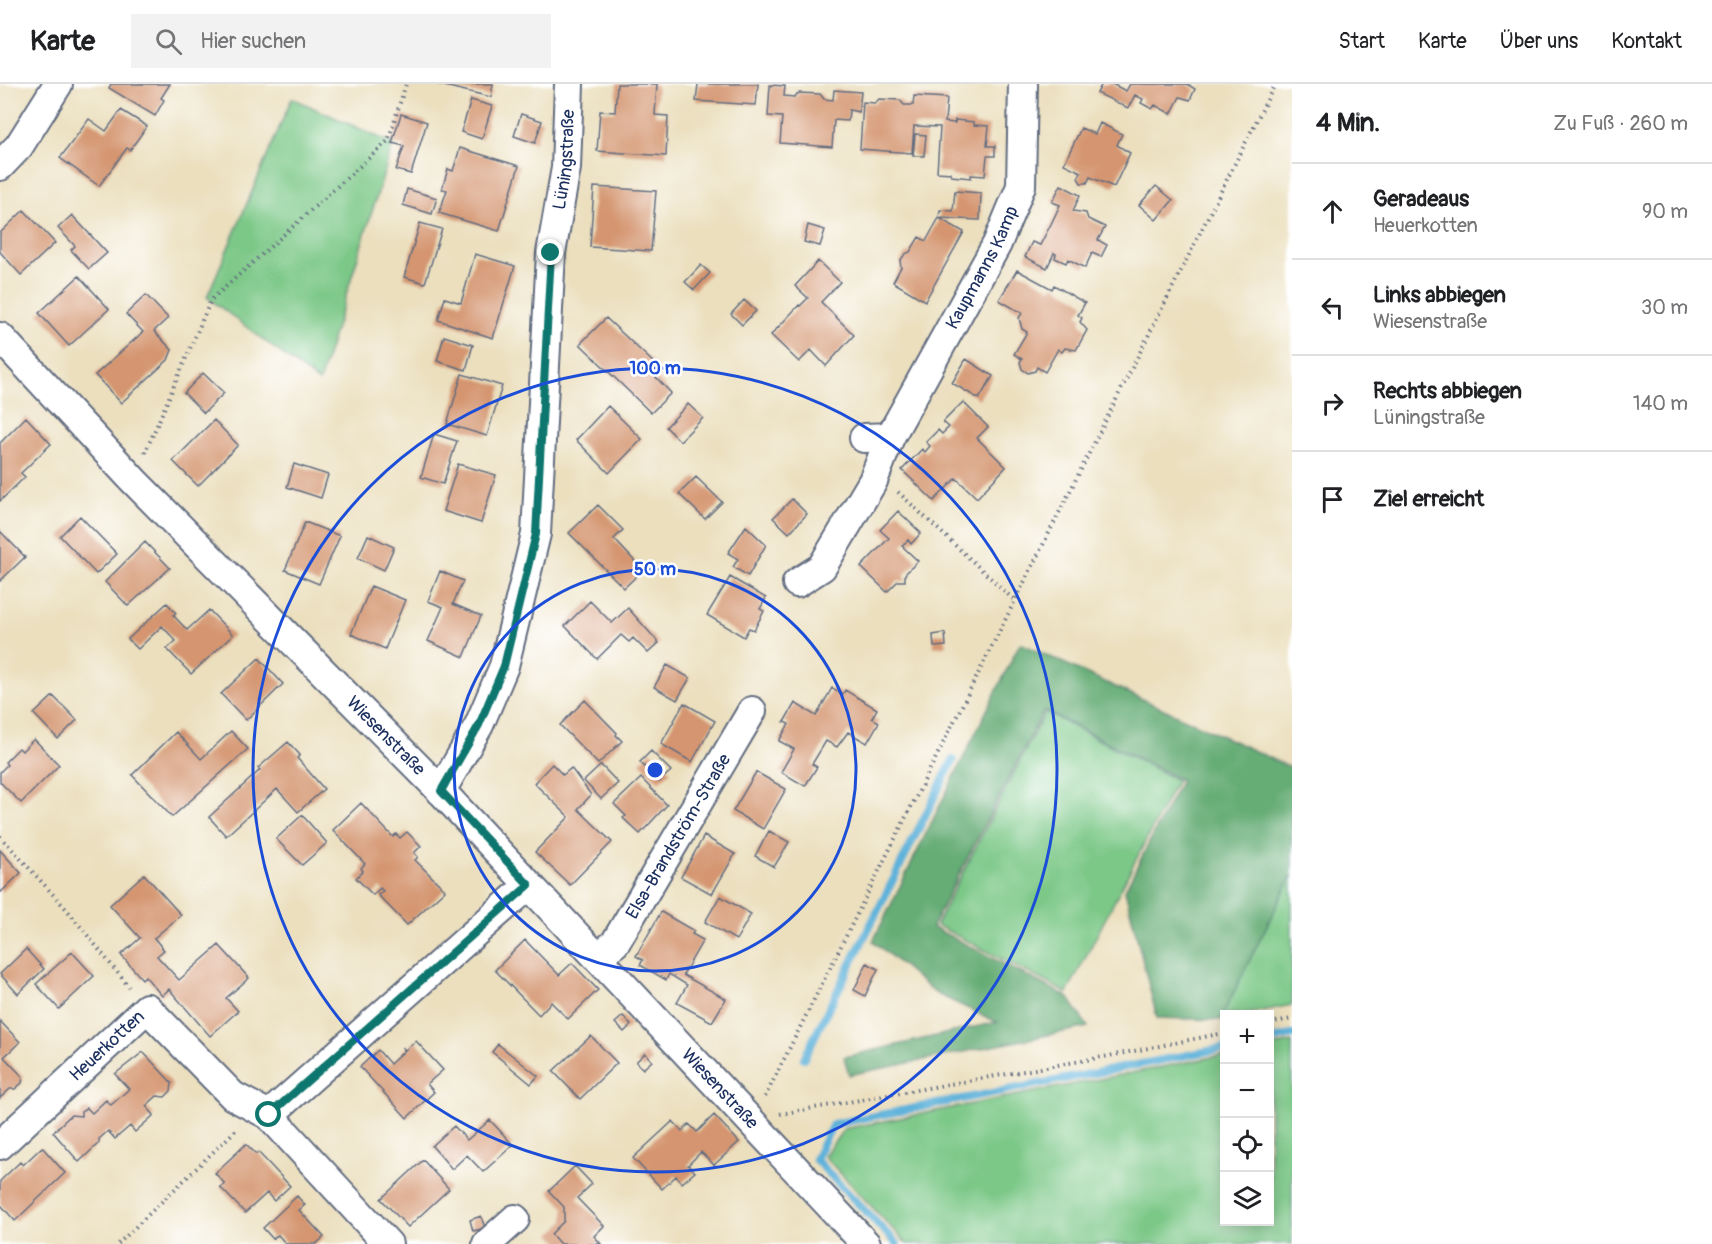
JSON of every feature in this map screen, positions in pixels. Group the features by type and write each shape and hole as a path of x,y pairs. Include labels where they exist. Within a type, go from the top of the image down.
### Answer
{"street":[{"path":"0,166 19,146 58,84"},
{"name":"Lüningstraße","path":"441,791 479,725 504,666 536,534 551,253 566,168 569,84"},
{"name":"Kaupmanns Kamp","path":"797,583 822,567 877,473 877,437 997,244 1021,186 1023,84"},
{"name":"Wiesenstraße","path":"0,337 134,481 441,791 866,1244"},
{"name":"Elsa-Brandström-Straße","path":"598,957 615,943 752,711"},
{"path":"269,1115 529,885"},
{"name":"Heuerkotten","path":"0,1146 147,1008 233,1095 269,1115 388,1244"},
{"path":"487,1244 515,1219"}],"path":[{"path":"134,481 211,300 388,141 406,84"},
{"path":"750,1121 781,1064 1275,84"},
{"path":"877,473 1014,600"},
{"path":"0,837 68,911 147,1008"},
{"path":"1274,1022 1292,1019"},
{"path":"750,1121 1220,1034"},
{"path":"118,1244 239,1126 269,1115"}],"green space":[{"path":"292,98 393,144 319,382 207,297"},
{"path":"1020,643 1292,768 1292,875 1225,1010 1220,1010 1220,1020 1157,1018 1125,890 1181,780 1044,710 932,927 1068,997 1088,1027 849,1075 844,1057 997,1022 935,993 873,941"},
{"path":"1045,712 1177,780 1067,993 936,925"},
{"path":"1292,875 1292,1005 1267,1010 1225,1010"},
{"path":"1292,1042 1292,1244 907,1244 824,1156 844,1129 1220,1056 1220,1226 1274,1226 1274,1046"}],"building":[{"path":"111,84 170,84 161,98 164,100 155,116 109,88"},
{"path":"436,84 493,84 491,97"},
{"path":"617,84 657,84 655,115 668,116 666,156 597,151 600,111 615,112"},
{"path":"698,84 758,84 756,105 696,101"},
{"path":"1102,84 1112,84 1126,91 1130,84 1187,84 1195,89 1190,100 1180,97 1171,114 1155,105 1152,109 1141,103 1143,99 1135,95 1128,108 1097,93"},
{"path":"770,85 785,86 784,96 794,97 799,93 820,94 824,99 833,100 834,90 861,92 859,112 849,110 848,121 834,120 832,147 780,143 782,117 768,116"},
{"path":"914,96 947,98 945,122 955,123 955,120 989,126 987,146 995,146 995,156 987,156 985,176 971,175 971,178 937,172 940,127 914,126 912,153 860,149 863,102 875,103 879,99 900,100 904,105 913,105"},
{"path":"471,100 492,106 482,139 461,132"},
{"path":"121,110 147,126 130,150 127,148 99,186 60,158 89,119 106,131"},
{"path":"401,114 427,122 411,174 396,170 404,146 392,143"},
{"path":"521,114 542,121 535,143 514,136"},
{"path":"1100,123 1122,134 1117,145 1130,153 1114,187 1090,177 1087,183 1081,183 1078,178 1081,172 1064,164 1081,128 1095,134"},
{"path":"915,134 926,135 924,156 913,156"},
{"path":"460,148 519,166 499,231 439,213 447,190 442,189 448,169 453,171"},
{"path":"1061,185 1080,195 1073,211 1086,213 1088,219 1105,227 1098,240 1107,245 1101,257 1092,253 1085,268 1068,259 1066,263 1055,258 1054,253 1047,268 1025,257 1032,242 1040,245 1051,224 1060,205 1052,202"},
{"path":"1156,186 1173,200 1156,220 1139,205"},
{"path":"594,187 656,191 651,251 590,247"},
{"path":"407,189 437,198 432,214 403,205"},
{"path":"955,191 981,193 980,220 939,218 940,210 953,211"},
{"path":"24,210 55,243 21,275 0,252 0,233"},
{"path":"72,215 107,253 89,269 71,250 75,246 58,228"},
{"path":"939,218 964,232 925,301 893,282 901,267 900,261 905,254 910,252 919,237 926,241"},
{"path":"420,223 442,229 425,283 404,277"},
{"path":"808,225 825,230 820,246 804,242"},
{"path":"475,254 515,266 493,338 438,320 445,298 461,303"},
{"path":"818,261 840,282 821,302 854,335 826,366 811,350 799,362 771,335 808,298 795,286"},
{"path":"701,265 710,273 694,290 685,282"},
{"path":"1017,270 1052,289 1054,285 1085,303 1078,315 1082,318 1080,322 1087,330 1076,350 1065,348 1062,352 1058,349 1045,372 1037,367 1035,371 1028,373 1022,369 1020,362 1022,359 1014,354 1027,332 1022,329 1019,318 1022,313 999,300"},
{"path":"79,276 109,309 69,346 39,313"},
{"path":"146,295 168,318 154,331 172,350 168,360 121,403 95,375 143,332 126,314"},
{"path":"744,300 756,311 742,325 731,314"},
{"path":"606,318 656,365 650,371 671,393 651,413 580,344"},
{"path":"444,336 473,345 466,370 437,361"},
{"path":"966,359 993,376 979,399 952,383"},
{"path":"203,373 224,393 204,413 184,393"},
{"path":"462,374 502,386 487,436 447,424"},
{"path":"963,402 988,427 977,438 1006,467 977,498 956,478 934,501 902,470 922,449 925,452 930,446 926,442 938,430 942,434 949,427 943,422"},
{"path":"688,404 703,418 680,441 666,427"},
{"path":"608,406 642,439 609,473 576,440"},
{"path":"26,417 51,444 21,473 25,477 0,501 0,443"},
{"path":"214,420 238,445 198,486 173,461"},
{"path":"434,434 457,441 443,484 421,477"},
{"path":"294,464 328,475 321,498 287,487"},
{"path":"458,464 496,475 481,523 443,511"},
{"path":"696,477 722,502 705,519 679,494"},
{"path":"792,499 807,514 789,533 773,518"},
{"path":"598,505 623,530 614,539 643,570 624,588 569,533"},
{"path":"898,511 921,533 911,544 908,540 902,546 918,561 905,574 905,581 898,581 887,592 861,567 889,538 880,530"},
{"path":"80,516 117,554 96,574 60,536"},
{"path":"305,522 340,536 319,584 285,570"},
{"path":"746,526 766,545 748,576 733,567 738,559 728,553"},
{"path":"0,531 25,557 0,581"},
{"path":"368,535 394,547 384,570 358,558"},
{"path":"145,542 170,568 128,606 105,582"},
{"path":"440,571 463,581 453,604 481,616 464,657 428,641 443,607 428,601"},
{"path":"730,577 766,598 760,609 764,611 754,630 749,628 744,637 707,615"},
{"path":"371,586 405,600 385,649 351,634"},
{"path":"590,601 612,623 628,608 659,643 648,653 633,638 629,642 621,635 597,659 565,626"},
{"path":"167,603 176,613 173,615 187,630 209,610 233,635 191,674 167,649 176,641 162,626 138,649 128,639"},
{"path":"945,633 946,646 934,647 933,635"},
{"path":"259,658 283,684 246,720 221,694"},
{"path":"667,665 690,678 677,700 654,687"},
{"path":"832,688 843,694 845,690 877,709 872,718 879,722 867,743 848,732 837,747 826,741 812,764 817,767 805,786 781,772 794,749 779,741 789,724 784,722 795,703 816,716"},
{"path":"53,696 77,720 58,739 34,714"},
{"path":"585,700 622,741 598,764 560,725"},
{"path":"684,703 715,721 692,762 661,744"},
{"path":"231,731 248,749 172,817 132,775 176,732 201,759"},
{"path":"34,739 59,765 21,803 0,782 0,772 7,765 5,762 19,748 22,751"},
{"path":"288,742 300,755 297,758 324,789 298,812 277,789 226,836 209,817"},
{"path":"651,751 671,771 659,782 640,762"},
{"path":"552,764 563,775 571,768 591,795 578,809 612,842 570,885 535,852 569,817 534,783"},
{"path":"601,765 618,783 601,799 584,781"},
{"path":"756,772 786,789 763,829 733,811"},
{"path":"641,778 667,805 640,834 623,818 626,816 614,804"},
{"path":"361,803 393,837 396,834 400,838 407,832 421,846 414,853 418,857 415,860 445,890 407,925 378,895 383,891 380,888 373,895 356,878 363,871 361,868 365,864 333,830"},
{"path":"302,815 327,843 302,865 276,839"},
{"path":"769,831 789,842 774,867 755,856"},
{"path":"704,836 735,854 712,894 681,877"},
{"path":"0,850 21,873 0,893"},
{"path":"144,874 181,915 154,938 164,950 157,956 179,980 219,945 249,978 226,998 238,1011 210,1036 169,989 162,996 145,976 142,979 121,955 140,938 110,905"},
{"path":"720,896 751,914 736,940 705,922"},
{"path":"661,912 694,931 692,934 703,940 683,975 726,999 712,1022 677,1003 687,985 669,974 666,980 640,965 643,960 636,956"},
{"path":"525,940 559,975 572,963 598,990 568,1019 551,1002 539,1015 495,970"},
{"path":"26,949 44,969 18,994 0,974"},
{"path":"72,952 94,976 59,1009 36,984"},
{"path":"867,963 878,969 865,996 854,990"},
{"path":"623,1016 631,1025 624,1032 615,1023"},
{"path":"0,1021 20,1042 4,1057 23,1077 22,1083 15,1089 10,1089 0,1098"},
{"path":"591,1036 617,1063 580,1099 553,1071"},
{"path":"416,1041 443,1070 427,1084 434,1092 407,1118 360,1067 378,1050 390,1064 404,1051 402,1047 405,1050"},
{"path":"498,1044 538,1076 531,1084 492,1052"},
{"path":"143,1052 172,1083 171,1091 165,1097 157,1096 146,1106 154,1115 135,1132 130,1126 115,1139 108,1131 79,1162 53,1132 71,1115 81,1116 81,1112 87,1108 92,1113 106,1100 111,1105 129,1089 115,1074"},
{"path":"645,1053 652,1061 643,1069 636,1062"},
{"path":"714,1115 739,1142 714,1165 701,1152 688,1165 695,1172 682,1183 676,1176 662,1189 633,1158 673,1121 682,1131 689,1124 697,1132"},
{"path":"490,1120 513,1145 483,1172 467,1155 452,1169 432,1146 454,1126 467,1140"},
{"path":"246,1144 256,1154 258,1152 290,1186 274,1201 267,1193 245,1213 220,1187 225,1184 215,1173"},
{"path":"42,1147 65,1173 15,1221 0,1204 0,1181 20,1162 23,1165"},
{"path":"423,1160 449,1189 408,1227 381,1199"},
{"path":"575,1166 592,1184 577,1198 604,1226 594,1236 601,1244 560,1244 551,1234 564,1221 564,1207 549,1191"},
{"path":"297,1196 305,1205 299,1210 324,1237 316,1244 286,1244 278,1235 273,1239 263,1228"},
{"path":"481,1216 485,1228 473,1231 470,1220"}],"waterway":[{"path":"804,1058 953,760"},
{"path":"1274,1039 1292,1035"},
{"path":"897,1244 815,1159 833,1124 1220,1049"}],"route":[{"path":"269,1115 529,885 441,791 479,725 504,666 536,534 551,253"}]}
